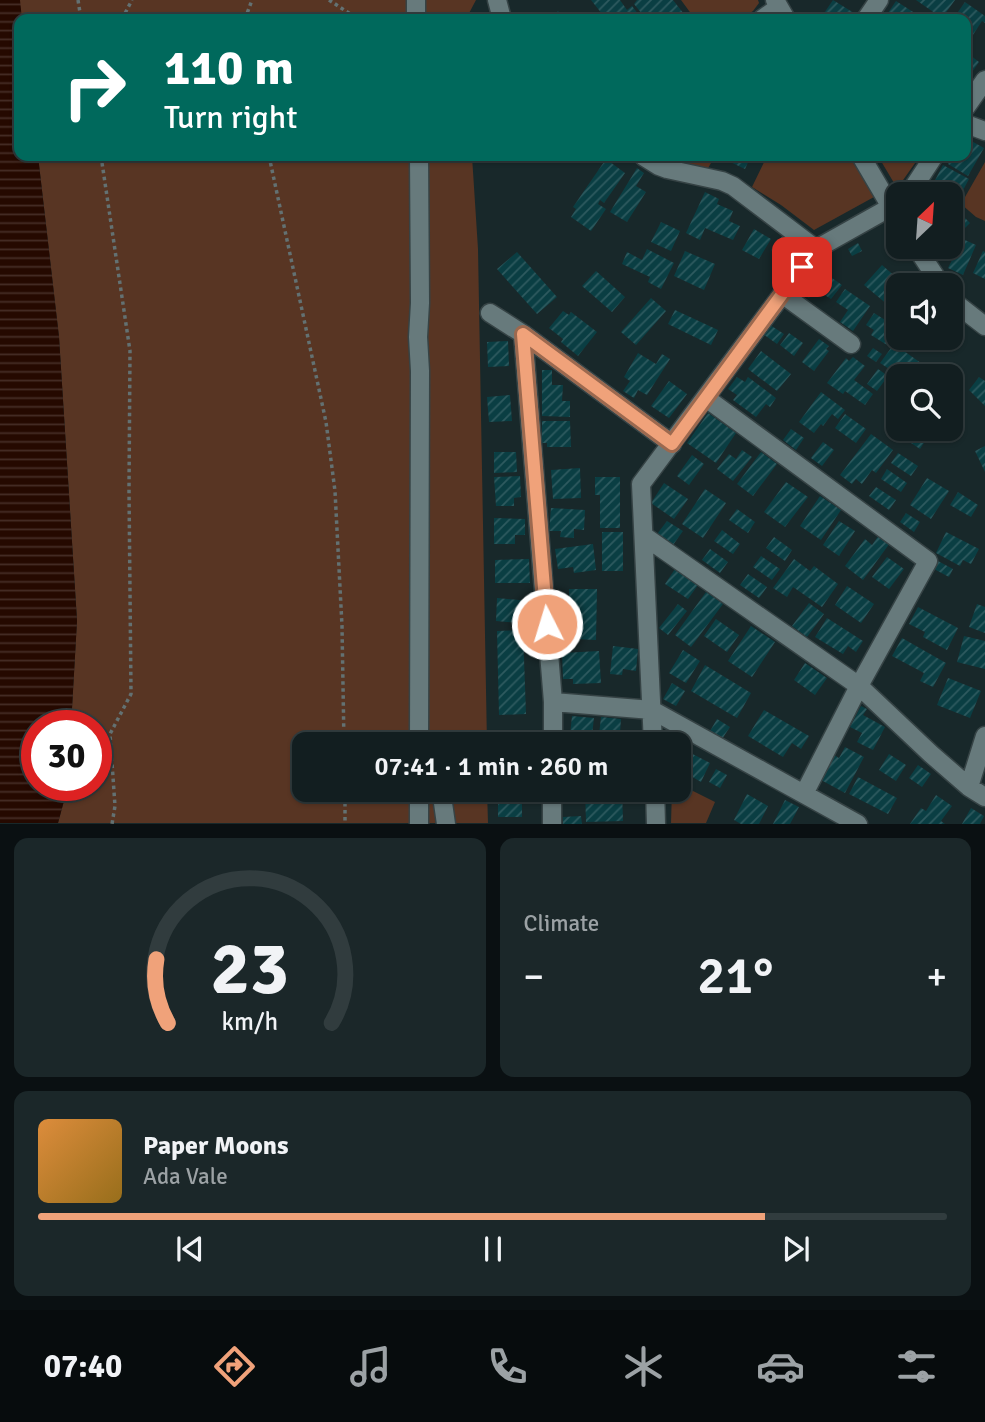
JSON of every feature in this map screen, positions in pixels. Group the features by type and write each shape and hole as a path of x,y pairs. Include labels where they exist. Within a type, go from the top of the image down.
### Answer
{"street":[{"path":"971,100 985,80"},
{"path":"419,161 420,732"},
{"path":"651,161 667,169 733,186 816,249"},
{"path":"865,161 886,195"},
{"path":"917,182 931,161"},
{"path":"653,732 641,484 816,249 886,214"},
{"path":"782,294 851,344"},
{"path":"963,309 985,327"},
{"path":"490,313 523,334 672,444"},
{"path":"523,334 553,702 553,732"},
{"path":"706,398 928,561 859,686 804,794"},
{"path":"644,536 859,686 969,787 985,797"},
{"path":"553,702 652,710 858,824"},
{"path":"969,787 985,736"},
{"path":"419,802 419,824"},
{"path":"442,802 446,824"},
{"path":"552,802 552,824"},
{"path":"655,802 656,824"}],"path":[{"path":"329,0 350,14"},
{"path":"102,161 130,351 128,490 131,694 110,734 115,806 112,824"},
{"path":"270,161 328,436 335,491 344,732"},
{"path":"345,802 345,824"}],"shaded area":[{"path":"0,0 20,0 21,14 14,14 14,161 39,161 59,337 77,621 72,710 21,710 21,801 64,801 58,823 0,823"},
{"path":"19,0 476,0 469,14 21,14"},
{"path":"681,0 758,0 759,3 748,14 691,14"},
{"path":"39,161 472,161 478,249 487,732 292,732 292,802 487,802 488,823 58,823 64,801 112,801 112,710 72,710 77,620 59,337"},
{"path":"669,161 712,161 707,170"},
{"path":"765,161 853,161 874,197 814,230 752,187"},
{"path":"881,161 916,161 902,182 893,182"},
{"path":"985,162 985,221 963,206 963,200"},
{"path":"691,790 715,802 706,823 671,823 672,802 691,802"}],"building":[{"path":"591,0 620,0 627,10 632,6 638,14 602,14"},
{"path":"637,0 673,0 684,14 642,14 634,4"},
{"path":"833,0 854,13 853,14 823,14"},
{"path":"916,0 955,0 945,14 936,14"},
{"path":"896,1 916,14 887,14"},
{"path":"965,2 985,16 985,23 982,21 971,38 971,14 957,14"},
{"path":"971,56 979,62 971,74"},
{"path":"971,141 984,148 968,176 948,164 950,161 971,161"},
{"path":"605,161 625,173 604,203 600,200 598,204 606,209 591,231 571,217 576,209 573,207"},
{"path":"728,161 749,161 745,169"},
{"path":"943,165 969,179 963,190 963,182 934,182"},
{"path":"637,168 644,173 636,186 646,192 627,222 610,212"},
{"path":"705,192 719,199 717,204 733,211 729,221 740,226 733,240 705,228 700,240 686,233"},
{"path":"963,216 970,223 963,230"},
{"path":"661,222 680,231 671,251 651,242"},
{"path":"754,229 771,239 759,259 742,250"},
{"path":"784,234 798,246 785,262 771,250"},
{"path":"965,240 976,245 963,275 948,268 952,259 963,259"},
{"path":"858,243 862,251 852,256 848,249"},
{"path":"647,249 674,263 661,289 648,282 650,277 622,264 627,252 642,260"},
{"path":"685,251 715,264 704,290 674,276"},
{"path":"983,251 985,252 985,279 973,273"},
{"path":"517,252 557,297 537,314 497,269"},
{"path":"882,265 891,273 886,273 886,303 864,285"},
{"path":"815,266 842,285 831,299 815,289 809,298 798,290"},
{"path":"596,271 625,297 612,312 582,286"},
{"path":"845,289 870,306 853,331 840,322 848,310 836,302"},
{"path":"651,298 666,311 636,345 621,332"},
{"path":"675,310 718,330 711,345 668,324"},
{"path":"563,311 569,315 571,312 597,332 578,356 549,328"},
{"path":"874,313 886,320 886,344 871,335 874,330 866,325"},
{"path":"770,325 784,334 777,344 763,334"},
{"path":"789,333 803,343 794,356 780,345"},
{"path":"819,339 829,346 826,349 829,351 814,371 802,362"},
{"path":"508,341 509,366 488,367 487,342"},
{"path":"873,348 882,354 876,362 867,356"},
{"path":"890,350 902,350 922,364 886,364 886,367 880,363"},
{"path":"761,351 791,374 777,391 748,369"},
{"path":"638,353 656,364 662,354 670,359 647,395 638,390 634,398 623,391 630,381 624,377"},
{"path":"853,357 865,366 854,380 873,394 865,405 827,383 846,358 849,361"},
{"path":"878,369 886,375 877,391 867,384"},
{"path":"542,370 552,370 552,385 563,385 562,401 570,401 570,417 542,416"},
{"path":"737,377 745,382 748,377 776,398 770,407 766,404 756,417 733,400 737,395 728,389"},
{"path":"979,377 985,381 985,406 969,390"},
{"path":"669,381 687,394 669,418 651,406"},
{"path":"821,392 845,410 838,419 832,414 814,433 799,422"},
{"path":"510,395 512,421 489,422 487,397"},
{"path":"708,413 736,433 716,463 687,443"},
{"path":"845,414 866,429 856,443 835,428"},
{"path":"542,421 570,421 571,447 547,447 547,443 542,443"},
{"path":"791,429 804,438 796,450 783,440"},
{"path":"871,434 893,450 876,473 872,470 862,484 856,479 852,484 840,475"},
{"path":"908,441 925,441 920,449"},
{"path":"823,442 834,450 822,466 811,458"},
{"path":"985,446 985,472 975,451"},
{"path":"742,450 752,457 733,481 717,469 729,454 736,459"},
{"path":"494,452 516,452 517,472 494,473"},
{"path":"761,452 777,464 753,496 737,484"},
{"path":"898,453 918,466 911,476 891,463"},
{"path":"692,455 704,464 689,485 677,476"},
{"path":"580,468 581,498 553,499 551,470"},
{"path":"887,469 907,483 901,492 881,479"},
{"path":"520,476 521,497 514,498 514,506 496,506 494,477"},
{"path":"595,477 620,477 620,528 600,528 600,495 595,495"},
{"path":"927,478 949,491 931,519 910,505"},
{"path":"786,482 808,497 785,527 764,512"},
{"path":"664,483 688,499 674,519 651,503"},
{"path":"876,487 896,500 889,510 869,496"},
{"path":"705,489 726,503 703,538 682,524"},
{"path":"958,492 978,505 971,517 950,505"},
{"path":"820,496 841,510 821,540 800,526"},
{"path":"551,508 585,510 584,530 574,529 574,538 560,537 561,531 549,531"},
{"path":"737,509 755,522 748,533 729,520"},
{"path":"906,513 920,522 914,532 900,522"},
{"path":"494,518 525,519 525,535 515,535 515,544 494,544"},
{"path":"667,521 683,531 673,545 657,534"},
{"path":"839,521 855,531 839,556 823,545"},
{"path":"722,530 740,544 733,554 714,541"},
{"path":"602,532 623,532 623,571 602,571"},
{"path":"946,532 979,549 971,564 963,560 960,566 936,553"},
{"path":"879,535 890,543 863,580 845,566 865,539 872,545"},
{"path":"774,537 792,550 785,561 766,548"},
{"path":"593,544 596,570 574,573 573,567 558,569 555,549"},
{"path":"710,549 728,562 720,573 702,560"},
{"path":"761,556 780,569 772,580 753,567"},
{"path":"887,557 904,569 889,589 872,577"},
{"path":"529,559 530,583 495,583 495,560"},
{"path":"794,559 810,571 814,566 838,584 822,607 793,587 787,597 773,588"},
{"path":"938,561 953,569 949,577 934,569"},
{"path":"675,569 698,585 688,599 665,584"},
{"path":"748,574 767,587 759,598 740,585"},
{"path":"847,586 874,604 861,623 835,605"},
{"path":"569,589 597,589 596,640 574,639 575,613 569,613"},
{"path":"706,592 723,604 691,647 675,635"},
{"path":"497,598 531,601 530,613 520,613 520,623 496,621"},
{"path":"809,603 824,614 807,637 792,626"},
{"path":"678,604 687,611 668,635 659,628"},
{"path":"977,604 985,607 985,633 969,627"},
{"path":"918,607 958,628 947,650 923,637 925,632 909,624"},
{"path":"827,618 863,641 856,652 848,646 843,654 815,637"},
{"path":"716,619 739,635 727,652 704,636"},
{"path":"751,626 775,642 752,677 728,661"},
{"path":"523,630 526,714 499,715 497,631"},
{"path":"964,636 985,641 985,669 957,662"},
{"path":"902,638 946,663 933,687 920,681 924,673 892,656"},
{"path":"613,646 638,649 636,671 623,669 622,675 610,674"},
{"path":"683,650 700,661 686,683 669,673"},
{"path":"599,651 601,683 573,684 573,679 563,679 562,653"},
{"path":"805,663 827,678 815,695 794,680"},
{"path":"705,665 751,693 737,718 691,691"},
{"path":"948,678 981,691 970,718 937,705"},
{"path":"672,683 685,691 676,706 663,699"},
{"path":"861,706 867,709 863,715 885,727 873,750 857,742 862,733 850,727"},
{"path":"764,710 809,736 801,749 792,743 783,757 748,736"},
{"path":"572,716 594,718 592,732 570,732"},
{"path":"601,717 621,719 620,732 599,732"},
{"path":"717,719 730,727 722,739 710,731"},
{"path":"845,747 864,757 845,793 821,780 834,755 839,758"},
{"path":"691,753 710,763 701,782 691,776"},
{"path":"889,754 906,765 896,781 879,770"},
{"path":"918,765 931,774 922,787 909,778"},
{"path":"716,769 727,775 720,788 709,782"},
{"path":"858,777 897,798 888,814 849,794"},
{"path":"747,794 768,806 759,824 741,824 734,820"},
{"path":"936,795 952,806 941,821 945,824 910,824 921,808 926,811"},
{"path":"785,800 799,807 790,824 773,824"},
{"path":"498,802 522,802 522,817 498,817"},
{"path":"585,802 622,802 623,821 586,822"},
{"path":"971,808 984,816 980,824 962,824"},
{"path":"581,816 582,824 563,824 563,817"}],"route":[{"path":"547,624 523,334 672,444 802,267"}]}
